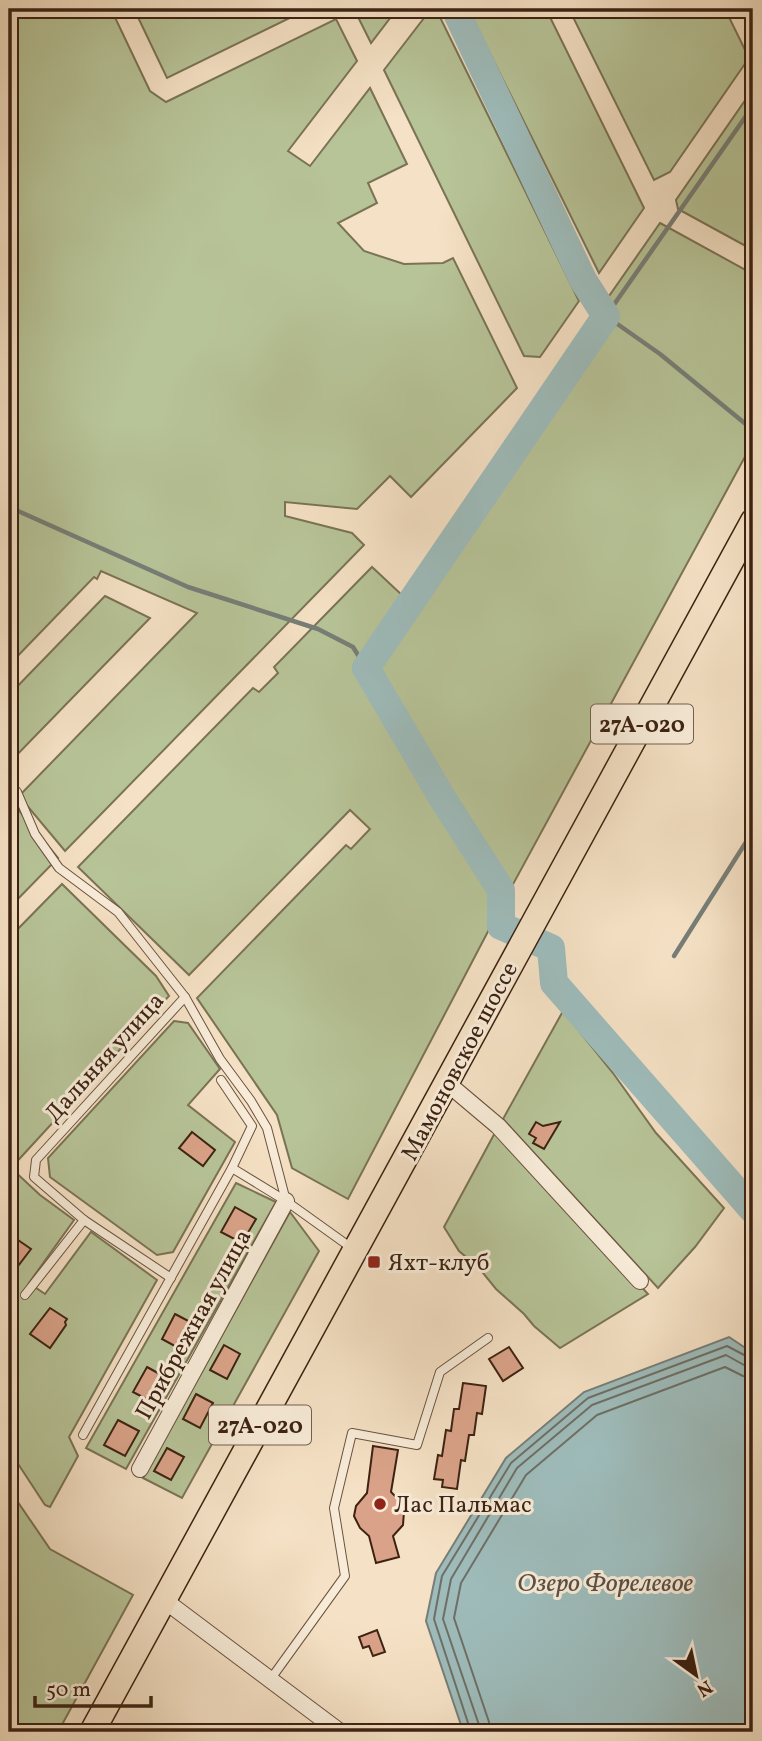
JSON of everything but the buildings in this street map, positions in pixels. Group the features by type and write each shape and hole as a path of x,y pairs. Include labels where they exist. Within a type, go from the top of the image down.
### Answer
{"main road":[{"name":"Мамоновское шоссе","path":"164,1600 753,521"},
{"name":"27А-020","path":"92,1732 164,1600"}],"street":[{"path":"447,1083 498,1126 640,1281"},
{"name":"Прибрежная улица","path":"139,1469 286,1200"},
{"path":"164,1600 340,1732"}],"lane":[{"path":"9,783 16,792 35,834 59,868 118,912 185,997 220,1059 267,1128 286,1200"},
{"name":"Дальняя улица","path":"171,1278 84,1220 34,1177 36,1160 185,997"},
{"path":"83,1435 232,1168 252,1126 221,1080"},
{"path":"232,1168 286,1200 355,1251"},
{"path":"25,1294 84,1220"},
{"path":"270,1680 345,1576 334,1508 352,1433 417,1445 440,1372 488,1338"}],"green space":[{"path":"15,9 111,9 150,91 166,102 336,19 357,61 288,151 310,166 370,88 407,164 368,183 377,203 338,223 364,251 404,264 443,263 453,258 517,388 411,497 390,476 357,509 285,502 285,516 352,533 364,545 65,851 19,796 197,613 101,571 97,579 94,577 9,665 9,15"},
{"path":"308,9 167,78 135,11"},
{"path":"354,9 397,9 371,43"},
{"path":"431,9 436,9 579,301 540,357 524,356 384,70"},
{"path":"468,9 546,9 644,208 599,273"},
{"path":"569,9 725,9 749,58 670,172 654,180"},
{"path":"753,89 753,250 678,209 676,200"},
{"path":"660,223 753,274 753,442 505,899 348,1199 292,1168 277,1115 197,998 346,845 351,849 370,829 350,810 189,975 78,867 253,688 259,692 278,673 274,667 372,567 404,597"},
{"path":"105,596 150,618 9,763 9,695"},
{"path":"13,803 58,858 9,908 9,807"},
{"path":"62,884 156,976 169,996 11,1168 40,1195 74,1220 29,1283 45,1294 91,1232 157,1280 69,1437 78,1456 50,1507 45,1505 9,1450 9,1019 16,1012 9,1004 9,938"},
{"path":"563,1011 613,1073 656,1133 724,1208 695,1247 658,1288 503,1119"},
{"path":"174,1021 188,1023 220,1069 188,1105 235,1142 173,1252 157,1255 50,1177 48,1158"},
{"path":"497,1129 648,1294 560,1348 534,1326 496,1289 479,1268 459,1251 444,1227"},
{"path":"236,1183 276,1202 126,1469 86,1448"},
{"path":"290,1212 319,1251 182,1498 143,1478"},
{"path":"9,1491 50,1549 133,1595 58,1732 9,1732"}],"water":[{"name":"Озеро Форелевое","path":"729,1337 753,1353 753,1732 467,1732 462,1728 426,1621 436,1573 506,1458 584,1392"}],"waterway":[{"path":"455,9 583,280 606,316 366,668 443,799 501,890 501,926 551,948 554,983 753,1210"},
{"path":"753,106 606,316 660,354 753,430"},
{"path":"9,507 188,587 318,629 353,647 366,668"},
{"path":"674,956 753,831"}],"place":[{"name":"Яхт-клуб","path":"374,1262"},
{"name":"Лас Пальмас","path":"380,1504"}]}
